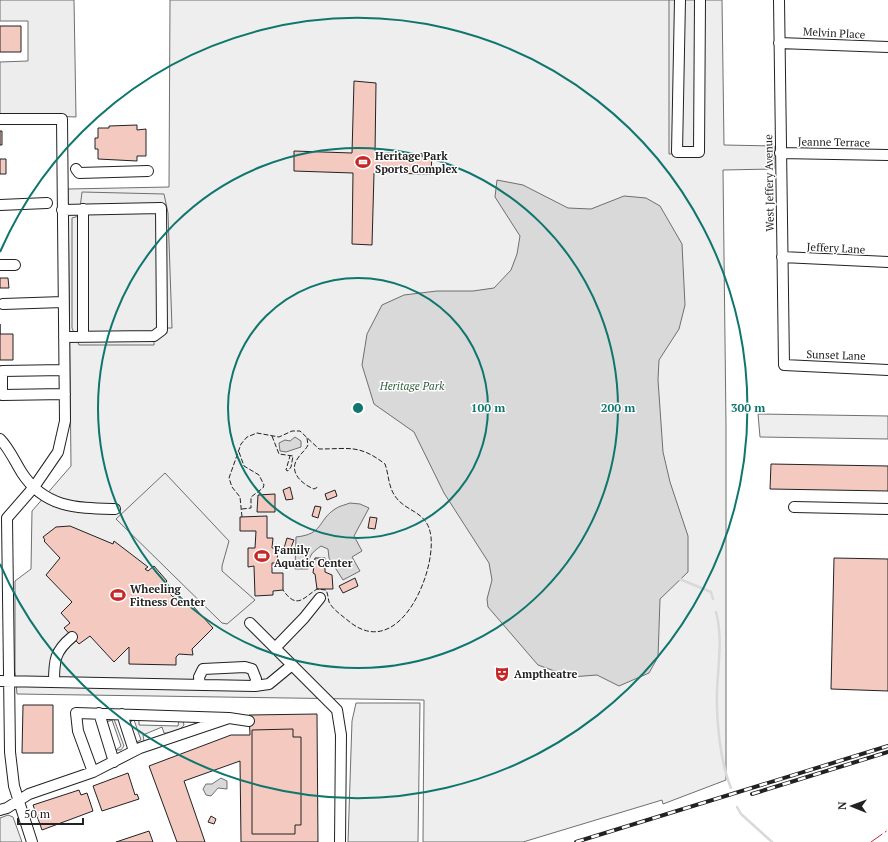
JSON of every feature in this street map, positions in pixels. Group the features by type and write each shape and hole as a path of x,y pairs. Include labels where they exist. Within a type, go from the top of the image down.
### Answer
{"street":[{"path":"680,0 677,152 699,152 700,0"},
{"name":"West Jeffery Avenue","path":"779,0 784,365"},
{"name":"Melvin Place","path":"779,42 888,48"},
{"path":"0,119 62,118 65,422 58,452 34,487 7,518 4,605 4,711 18,801 32,842"},
{"name":"Jeanne Terrace","path":"780,153 888,155"},
{"path":"76,169 79,172 148,171"},
{"path":"0,205 47,203"},
{"path":"62,210 161,208 162,330 154,336 64,337"},
{"path":"82,209 83,336"},
{"name":"Jeffery Lane","path":"782,257 888,262"},
{"path":"0,265 16,265"},
{"path":"3,304 64,302"},
{"name":"Sunset Lane","path":"784,365 888,370"},
{"path":"64,370 2,371 2,395 65,394"},
{"path":"0,439 22,474 49,500 67,506 115,509"},
{"path":"794,507 888,509"},
{"path":"275,648 304,618 320,598"},
{"path":"250,624 337,710 341,735 340,842"},
{"path":"54,682 54,664 57,654 63,645 72,637"},
{"path":"4,681 255,686 269,684 292,665"},
{"path":"200,685 199,677 203,669 245,667 252,669 256,679 255,686"},
{"path":"93,772 78,731 76,713 229,718 249,721"},
{"path":"99,713 114,762"},
{"path":"122,714 134,751"},
{"path":"0,810 29,794 93,772 134,751 229,718"}],"green space":[{"name":"Heritage Park","path":"170,0 722,0 724,145 774,146 774,169 723,170 726,425 726,780 663,804 662,800 523,842 423,842 424,700 17,694 15,671 15,581 31,569 32,511 71,466 68,189 169,187"},
{"path":"758,414 888,416 888,439 760,437"},
{"path":"105,719 114,719 124,746 121,750 116,750 121,746 112,720 107,722"},
{"path":"127,719 139,719 139,725 178,726 179,720 183,721 184,725 178,730 166,733 164,733 162,727 143,735 144,741 136,744 136,742 141,740 134,720 130,722"},
{"path":"8,815 13,817 22,842 0,842 0,818"}],"shaded area":[{"path":"0,0 74,0 76,117 0,114 0,62 28,61 28,21 0,21"},
{"path":"669,0 699,0 697,153 669,154"},
{"path":"497,180 523,185 568,208 591,209 624,196 646,198 660,206 682,244 685,305 679,329 659,360 658,380 663,452 670,482 688,536 688,572 660,599 658,657 649,673 619,686 597,675 571,677 538,665 488,607 487,599 492,580 489,563 444,493 414,432 374,404 362,365 367,334 382,305 404,295 437,291 473,291 494,288 511,270 517,254 520,236 495,197"},
{"path":"82,192 164,194 168,213 172,328 166,328 154,337 154,345 79,345 72,328 72,218 79,216"},
{"path":"295,437 301,441 301,447 286,452 280,451 279,443 285,440 290,441"},
{"path":"165,473 229,541 222,571 255,600 227,624 222,623 116,519"},
{"path":"350,503 360,504 369,508 354,536 362,551 352,557 360,571 343,580 329,558 328,549 321,546 311,556 308,569 295,569 296,537 316,530 325,518 335,509"},
{"path":"356,703 420,703 418,842 348,842 352,721"},
{"path":"221,778 227,781 227,789 218,788 211,796 206,795 203,789 206,784 212,784"}],"building":[{"path":"0,26 21,26 21,52 0,52"},
{"name":"Heritage Park Sports Complex","path":"354,81 376,83 375,153 432,154 431,174 374,173 372,245 352,244 353,173 294,171 294,151 352,153"},
{"path":"137,125 137,130 146,129 146,156 137,156 137,161 98,159 98,149 95,149 95,138 98,138 98,128"},
{"path":"0,131 2,131 2,145 0,145"},
{"path":"0,159 6,159 6,174 0,174"},
{"path":"0,278 8,278 9,288 0,288"},
{"path":"0,334 13,334 13,360 0,360"},
{"path":"771,464 888,466 888,491 770,489"},
{"path":"290,487 293,499 286,500 283,490"},
{"path":"335,490 337,496 327,500 325,494"},
{"path":"275,494 275,512 257,512 258,495"},
{"path":"315,506 321,507 318,518 312,516"},
{"name":"Family Aquatic Center","path":"267,516 267,538 273,538 272,548 278,548 277,563 272,563 272,573 283,573 283,590 273,591 273,595 255,596 254,566 248,567 248,548 255,548 256,531 240,531 240,517"},
{"path":"370,517 377,518 375,529 368,528"},
{"name":"Wheeling Fitness Center","path":"70,526 113,544 114,541 148,567 145,569 148,571 154,566 167,581 162,586 173,597 177,593 188,606 191,604 213,628 192,649 193,655 179,654 176,657 176,665 129,664 129,647 114,662 90,636 79,644 64,628 70,623 61,613 72,602 46,575 60,558 44,541 45,540 43,537 56,527"},
{"path":"287,538 294,540 290,550 284,548"},
{"path":"315,558 325,558 325,572 332,575 333,589 317,589 315,574 313,573"},
{"path":"834,558 888,559 888,691 831,689"},
{"path":"355,578 358,586 343,593 339,586"},
{"path":"23,705 53,705 53,753 22,753"},
{"path":"317,714 318,842 241,842 240,761 184,781 205,842 177,842 149,766 231,735 250,735 249,715"},
{"path":"293,729 293,737 301,737 301,825 295,825 295,834 252,834 252,730"},
{"path":"128,773 135,795 137,794 139,799 102,811 93,786"},
{"path":"79,790 81,795 87,793 93,811 42,830 33,805"},
{"path":"211,816 216,819 214,824 208,822"},
{"path":"149,831 153,842 116,842"}],"waterway":[{"path":"677,578 711,592 713,599"},
{"path":"716,612 720,642 717,691 718,727 721,753 731,788"},
{"path":"737,807 741,814 772,842"}],"railway":[{"path":"576,842 888,746"},
{"path":"752,794 888,752"}],"fence":[{"path":"242,517 240,497 232,487 229,478 241,444 247,437 257,433 279,437 292,431 300,431 319,449 346,448 361,450 385,464 391,488 395,496 400,502 421,517 429,528 431,537 431,553 427,572 420,590 410,608 398,622 384,630 368,631 351,623 331,605 326,590 317,589 304,599 296,601 292,600 283,590"},
{"path":"272,436 279,454 293,456 291,467 288,471 286,470 290,456"},
{"path":"307,438 308,445 299,456 294,468 297,476 305,484 314,489 318,487"},
{"path":"239,452 244,466 259,475 264,485 263,488 251,497 251,508 242,509"}],"power":[{"path":"871,842 888,830"}],"place":[{"name":"Heritage Park Sports Complex","path":"363,162"},
{"name":"Family Aquatic Center","path":"262,556"},
{"name":"Wheeling Fitness Center","path":"118,595"},
{"name":"Amptheatre","path":"502,674"}]}
